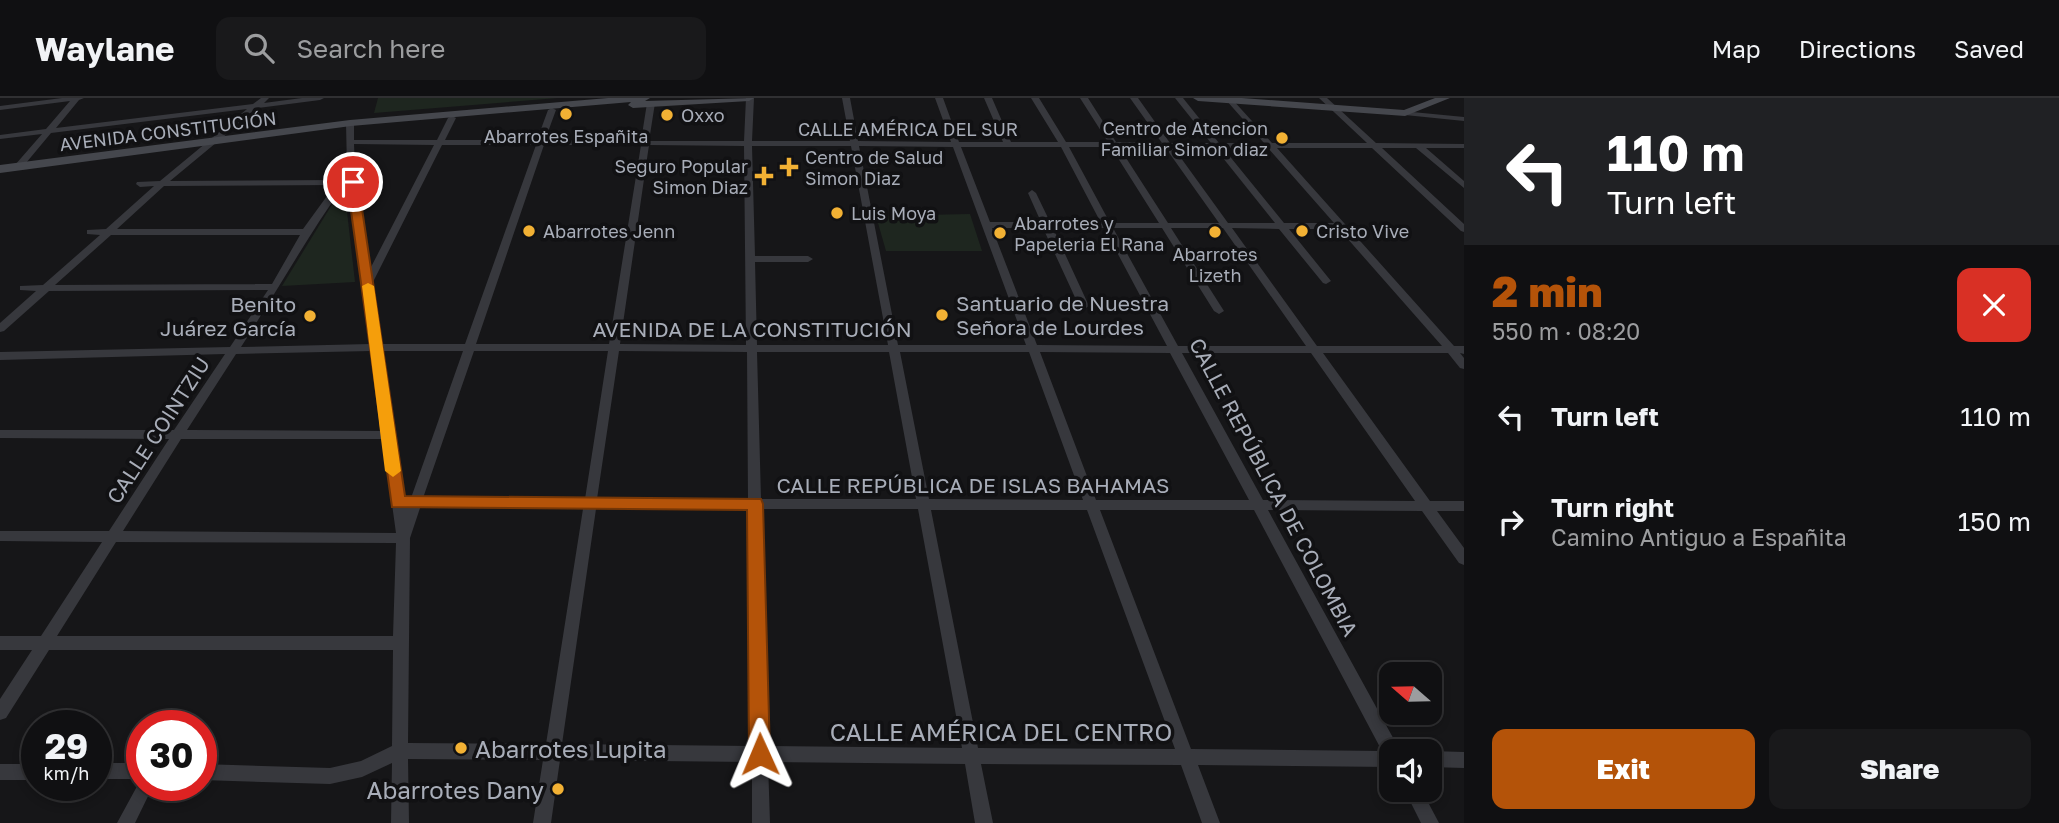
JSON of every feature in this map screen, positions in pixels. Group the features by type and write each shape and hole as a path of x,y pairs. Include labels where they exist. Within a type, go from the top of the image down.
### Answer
{"main road":[{"name":"AVENIDA CONSTITUCIÓN","path":"0,169 347,125 648,101 750,98"},
{"path":"1198,98 1405,113 1445,98"},
{"name":"AVENIDA CONSTITUCIÓN","path":"347,125 648,101"},
{"path":"1375,111 1397,102"}],"street":[{"path":"0,108 78,98"},
{"path":"18,167 78,98"},
{"path":"0,329 163,183 265,98"},
{"path":"0,137 320,98"},
{"path":"750,98 748,144 761,823"},
{"path":"846,98 984,823"},
{"path":"939,98 1211,823"},
{"path":"988,98 1008,145"},
{"name":"CALLE REPÚBLICA DE COLOMBIA","path":"1035,98 1064,145 1385,739"},
{"path":"1084,98 1219,311"},
{"path":"1134,98 1464,559"},
{"path":"1179,98 1326,281"},
{"path":"1323,98 1464,229"},
{"path":"1230,100 1464,365"},
{"path":"542,823 646,144 648,101"},
{"path":"403,538 552,110"},
{"path":"1405,113 1464,119"},
{"path":"368,284 452,118"},
{"path":"347,125 351,142 348,177 368,284 403,538 400,823"},
{"name":"CALLE AMÉRICA DEL SUR","path":"351,142 1464,146"},
{"path":"1418,146 1464,186"},
{"path":"140,184 348,177"},
{"name":"CALLE COINTZIU","path":"0,713 275,287 306,232 348,177"},
{"path":"1032,193 1084,306"},
{"path":"987,225 1342,226"},
{"path":"90,232 306,232"},
{"path":"750,259 808,259"},
{"path":"24,288 275,287"},
{"path":"0,356 375,347"},
{"name":"AVENIDA DE LA CONSTITUCIÓN","path":"375,347 1464,350"},
{"path":"0,434 176,437 387,435"},
{"name":"CALLE REPÚBLICA DE ISLAS BAHAMAS","path":"398,503 1464,506"},
{"path":"0,536 403,538"},
{"path":"0,643 400,643"},
{"path":"217,772 330,776 362,769 400,751"},
{"name":"CALLE AMÉRICA DEL CENTRO","path":"400,751 1379,759"},
{"path":"1442,759 1464,760"},
{"path":"0,772 21,772"},
{"path":"126,823 137,801"},
{"path":"1419,802 1430,823"}],"shaded area":[{"path":"378,98 558,98 374,113"},
{"path":"344,185 355,282 282,286"},
{"path":"970,214 982,251 886,251 876,216"}],"slow traffic":[{"path":"368,286 393,471"}],"place":[{"name":"Abarrotes Españita","path":"566,114"},
{"name":"Oxxo","path":"667,115"},
{"name":"Centro de Atencion Familiar Simon diaz","path":"1282,138"},
{"name":"Centro de Salud Simon Diaz","path":"789,167"},
{"name":"Seguro Popular Simon Diaz","path":"764,176"},
{"name":"Luis Moya","path":"837,213"},
{"name":"Abarrotes Jenn","path":"529,231"},
{"name":"Cristo Vive","path":"1302,231"},
{"name":"Abarrotes Lizeth","path":"1215,232"},
{"name":"Abarrotes y Papeleria El Rana","path":"1000,233"},
{"name":"Santuario de Nuestra Señora de Lourdes","path":"942,315"},
{"name":"Benito Juárez García","path":"310,316"},
{"name":"Abarrotes Lupita","path":"461,748"},
{"name":"Abarrotes Dany","path":"558,789"}],"route":[{"path":"353,182 398,503 755,504 760,754"}]}
